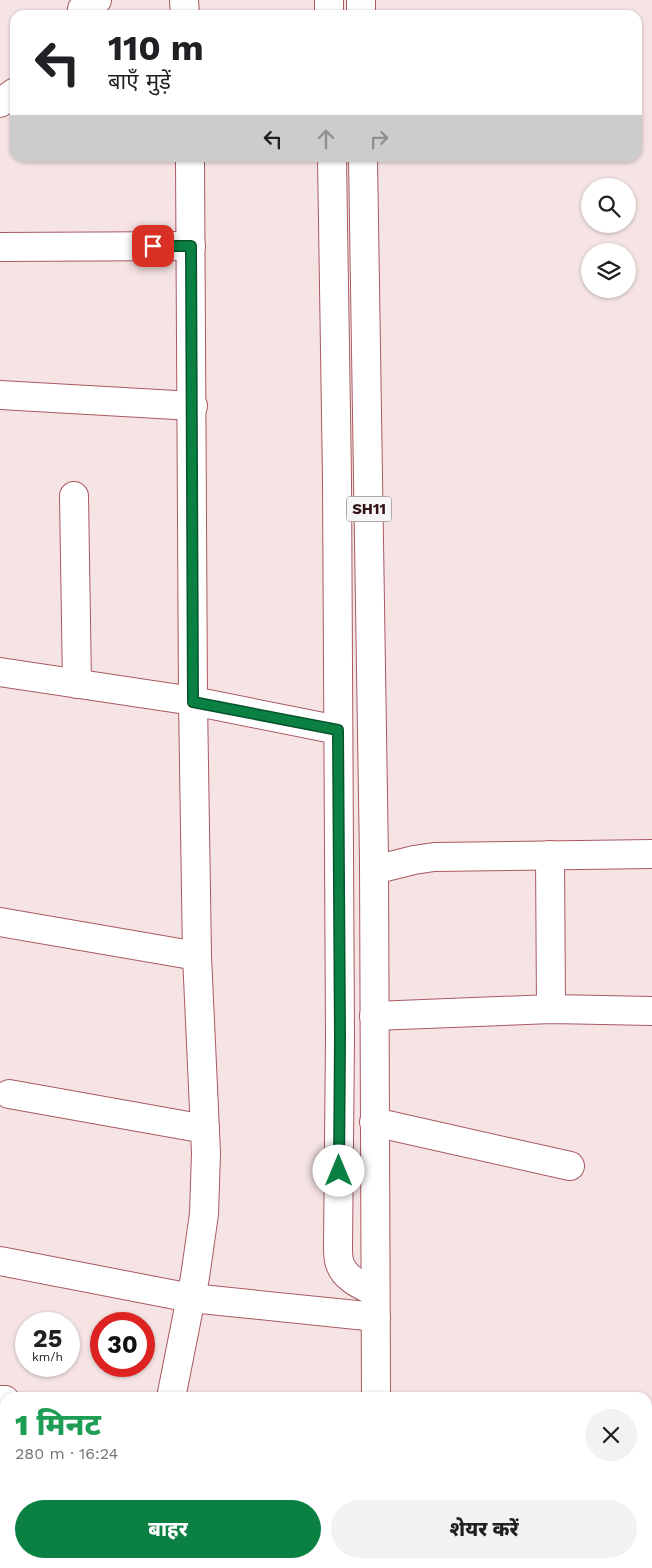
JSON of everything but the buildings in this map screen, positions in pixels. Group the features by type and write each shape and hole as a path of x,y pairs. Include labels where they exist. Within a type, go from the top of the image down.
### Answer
{"street":[{"path":"82,10 97,0"},
{"path":"172,1392 191,1298 204,1214 206,1153 197,956 193,702 190,162"},
{"path":"332,162 337,479 340,1038 338,1247 340,1264 347,1275 356,1282 375,1304"},
{"name":"SH11","path":"364,162 374,865 376,1392"},
{"path":"0,247 191,246"},
{"path":"0,395 192,406"},
{"path":"74,496 77,684"},
{"path":"0,672 193,702 338,730"},
{"path":"374,865 434,857 652,854"},
{"path":"550,855 551,1009"},
{"path":"0,922 197,956"},
{"path":"374,1016 551,1009 652,1011"},
{"path":"9,1094 205,1129"},
{"path":"374,1122 570,1166"},
{"path":"0,1261 191,1298 375,1304"}],"route":[{"path":"153,246 191,246 193,702 338,730 339,1171"}]}
